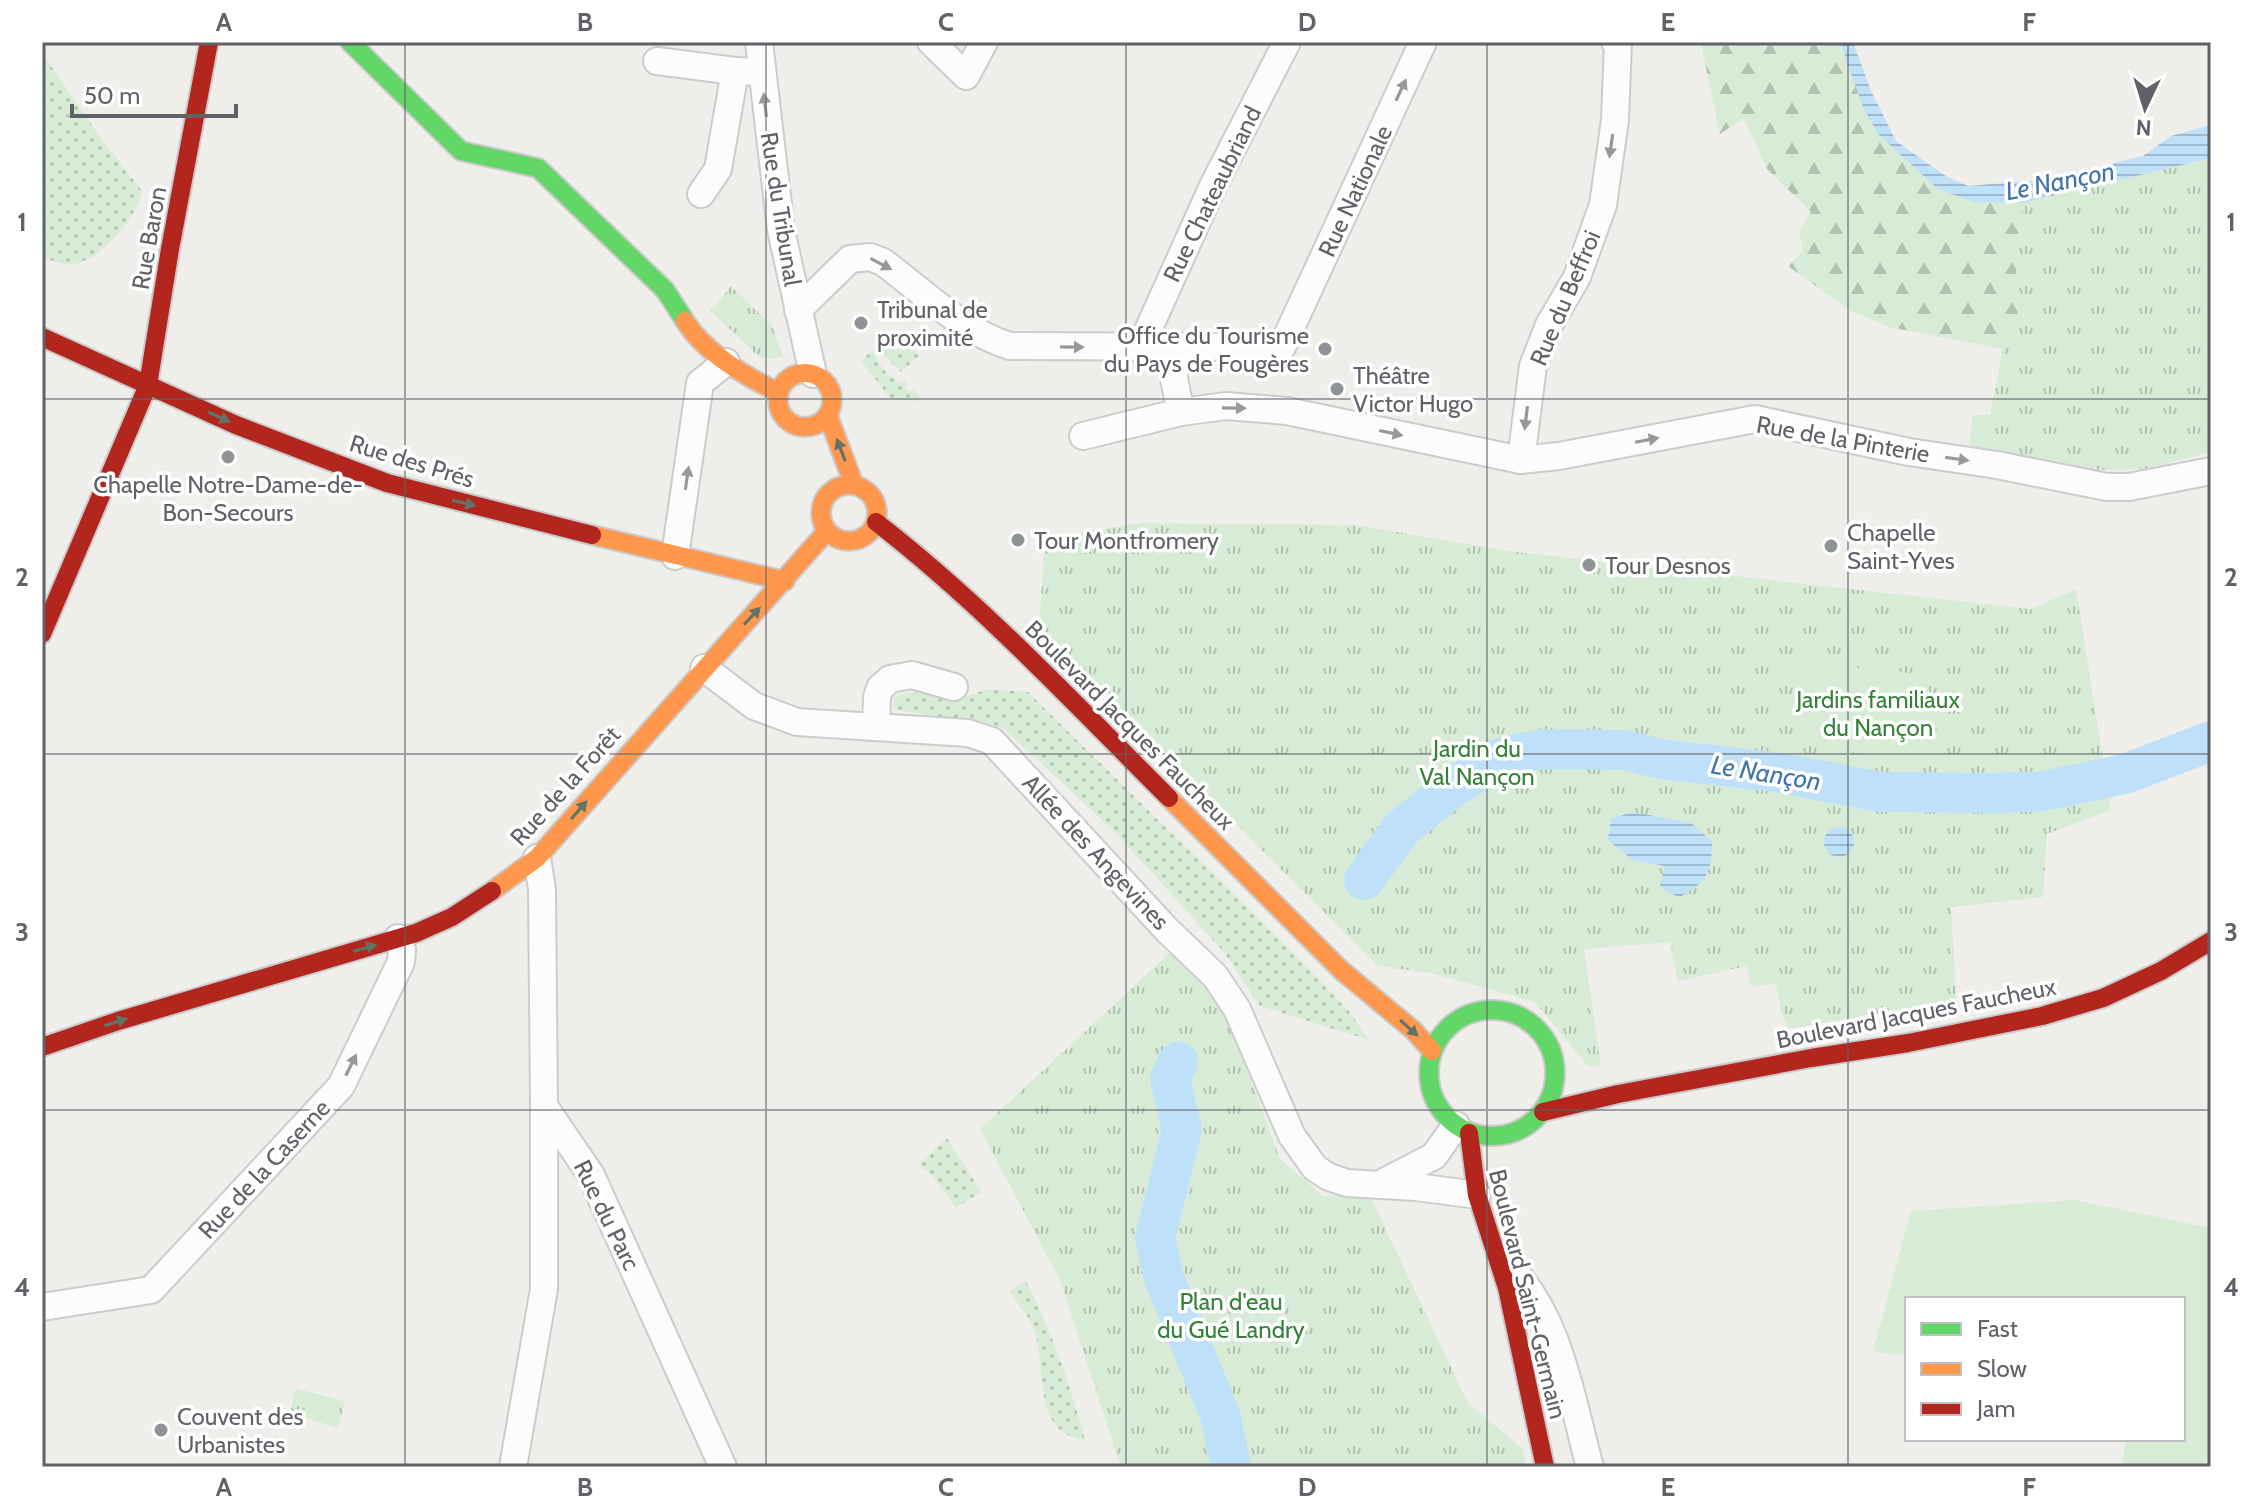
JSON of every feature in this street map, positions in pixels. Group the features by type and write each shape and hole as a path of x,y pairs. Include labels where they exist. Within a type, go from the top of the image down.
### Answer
{"main road":[{"name":"Rue Baron","path":"42,634 148,385 209,42"},
{"path":"350,42 461,151 538,168 665,290 689,328 726,362 754,381 778,392"},
{"name":"Rue Baron","path":"199,99 225,55"},
{"name":"Rue des Prés","path":"42,337 236,425 387,483 785,581"},
{"path":"796,374 813,374 831,391 831,408 828,416 809,434 783,417 777,401 778,392 788,378 796,374"},
{"path":"828,416 854,485"},
{"path":"822,467 831,490"},
{"path":"846,484 854,485 871,494 876,503 876,522 872,530 858,540 841,540 827,531 822,523 821,505 831,490 846,484"},
{"name":"Boulevard Jacques Faucheux","path":"876,522 1002,631 1341,970 1413,1030 1432,1051"},
{"name":"Rue de la Forêt","path":"42,1047 118,1021 398,938 452,917 489,894 537,858 827,531"},
{"name":"Boulevard Jacques Faucheux","path":"1543,1112 1618,1094 2042,1016 2103,998 2161,971 2211,941"},
{"name":"Boulevard Jacques Faucheux","path":"1341,970 1385,996 1454,1023"},
{"path":"1492,1010 1512,1013 1531,1022 1545,1037 1570,1081 1554,1089 1543,1112 1532,1123 1506,1136 1487,1137 1462,1129 1441,1111 1431,1092 1428,1071 1432,1051 1441,1035 1454,1023 1472,1013 1492,1010"},
{"name":"Boulevard Jacques Faucheux","path":"1570,1081 1618,1094"},
{"name":"Boulevard Saint-Germain","path":"1462,1129 1472,1170 1485,1189 1545,1467"},
{"path":"1498,1158 1506,1136"}],"street":[{"name":"Rue du Tribunal","path":"759,42 748,71 813,374"},
{"path":"931,42 966,76 984,42"},
{"name":"Rue Chateaubriand","path":"1140,348 1213,186 1287,42"},
{"name":"Rue Nationale","path":"1175,348 1282,347 1423,42"},
{"name":"Rue du Beffroi","path":"1521,460 1533,366 1549,325 1577,277 1603,205 1618,43 1615,42"},
{"path":"657,61 748,71 718,169 701,194"},
{"path":"798,310 850,259 870,257 883,262 965,324 994,341 1010,346 1175,348 1174,379 1181,412"},
{"path":"675,556 700,383 726,362"},
{"name":"Rue de la Pinterie","path":"1083,436 1181,412 1226,406 1287,411 1521,460 1559,456 1755,419 1909,452 1997,465 2107,487 2129,487 2211,471"},
{"name":"Allée des Angevines","path":"704,668 754,706 797,722 968,733 992,741 1168,931 1215,976 1237,1009 1292,1136 1315,1168 1347,1183 1485,1189"},
{"path":"876,727 877,697 880,688 890,679 912,675 954,687"},
{"path":"513,1467 544,1289 542,889 537,858"},
{"name":"Rue de la Caserne","path":"42,1307 151,1290 341,1086 401,962 402,950 398,938"},
{"name":"Rue du Parc","path":"544,1106 591,1175 723,1467"},
{"path":"1381,1184 1434,1156 1462,1129"},
{"path":"1506,1276 1522,1279 1541,1306 1557,1349 1590,1467"}],"green space":[{"path":"1695,42 1846,42 1877,128 1948,189 2021,192 2023,203 2016,266 2019,343 2012,343 2003,349 1889,327 1849,310 1788,266 1803,251 1799,232 1811,212 1767,169 1744,118 1720,134 1701,43"},
{"path":"42,53 142,191 126,224 107,246 74,264 42,258"},
{"path":"2211,158 2211,452 2143,469 2099,470 1969,445 1973,415 1990,415 2003,349 2019,342 2016,266 2023,203"},
{"path":"731,286 772,326 783,356 772,359 759,357 711,311"},
{"path":"897,332 920,355 901,372 879,349"},
{"path":"873,349 886,372 899,382 905,380 904,386 910,392 913,389 924,401 891,399 861,361"},
{"name":"Jardin du Val Nançon","path":"1139,523 1356,525 1508,551 2032,609 2076,589 2111,810 2047,834 2043,897 1951,907 1956,1000 1788,1029 1776,983 1752,987 1747,966 1678,981 1670,942 1584,949 1601,1067 1588,1066 1535,1002 1431,973 1378,966 1039,628 1045,540"},
{"name":"Jardins familiaux du Nançon","path":"1804,662 1927,675 1918,763 1793,739"},
{"path":"988,689 1028,692 1277,937 1348,1010 1369,1040 1260,1006 1224,952 1115,832 1003,728 893,709 895,697 902,694 951,698"},
{"name":"Plan d'eau du Gué Landry","path":"1175,948 1220,998 1280,1159 1323,1196 1369,1194 1468,1403 1523,1449 1526,1467 1121,1467 1060,1280 980,1129"},
{"path":"947,1138 981,1192 956,1208 932,1175 918,1165"},
{"path":"2075,1200 2211,1228 2211,1467 2121,1467 2126,1441 2185,1441 2185,1297 1905,1297 1905,1356 1873,1352 1911,1211"},
{"path":"1026,1281 1060,1359 1085,1440 1067,1435 1056,1425 1048,1411 1033,1327 1009,1291"},
{"path":"296,1388 345,1402 338,1428 290,1413"}],"water":[{"path":"1840,42 1853,42 1871,91 1896,141 1944,175 1968,186 2040,180 2143,156 2171,136 2211,125 2211,158 2023,203 1974,202 1938,189 1878,134 1863,107"},
{"path":"1633,812 1691,823 1712,841 1709,869 1702,881 1680,897 1666,892 1660,885 1665,866 1633,860 1608,840 1611,819"},
{"path":"1839,827 1850,831 1854,842 1850,853 1839,857 1828,853 1824,842 1828,831"}],"waterway":[{"name":"Le Nançon","path":"1364,880 1401,829 1453,787 1503,757 1543,749 1625,750 1660,759 1774,772 1881,792 1996,793 2044,791 2125,774 2211,741"},
{"name":"Le Nançon","path":"1178,1062 1170,1079 1182,1130 1155,1238 1164,1278 1220,1415 1231,1467"}],"traffic: fast":[{"path":"350,42 461,151 538,168 665,290 685,321"},
{"path":"1492,1010 1516,1014 1537,1028 1551,1049 1555,1073 1551,1097 1537,1118 1516,1132 1492,1136 1468,1132 1447,1118 1433,1097 1429,1073 1433,1049 1447,1028 1468,1014 1492,1010"}],"traffic: slow":[{"path":"685,321 714,353 778,392"},
{"path":"805,373 824,381 832,400 824,419 805,427 786,419 778,400 786,381 805,373"},
{"path":"828,416 854,485"},
{"path":"849,485 869,493 877,513 869,533 849,541 829,533 821,513 829,493 849,485"},
{"path":"492,891 537,858 827,531"},
{"path":"592,535 785,581"},
{"path":"1169,798 1341,970 1413,1030 1432,1051"}],"traffic: jam":[{"path":"42,634 148,385 209,42"},
{"path":"42,337 236,425 387,483 592,535"},
{"path":"876,522 990,620 1169,798"},
{"path":"42,1047 118,1021 416,933 452,917 492,891"},
{"path":"1543,1112 1618,1094 2042,1016 2103,998 2161,971 2211,941"},
{"path":"1469,1133 1477,1195 1507,1288 1545,1467"}],"place":[{"name":"Tribunal de proximité","path":"861,323"},
{"name":"Office du Tourisme du Pays de Fougères","path":"1325,349"},
{"name":"Théâtre Victor Hugo","path":"1337,389"},
{"name":"Chapelle Notre-Dame-de- Bon-Secours","path":"228,457"},
{"name":"Tour Montfromery","path":"1018,540"},
{"name":"Chapelle Saint-Yves","path":"1831,546"},
{"name":"Tour Desnos","path":"1589,565"},
{"name":"Couvent des Urbanistes","path":"161,1430"}]}
